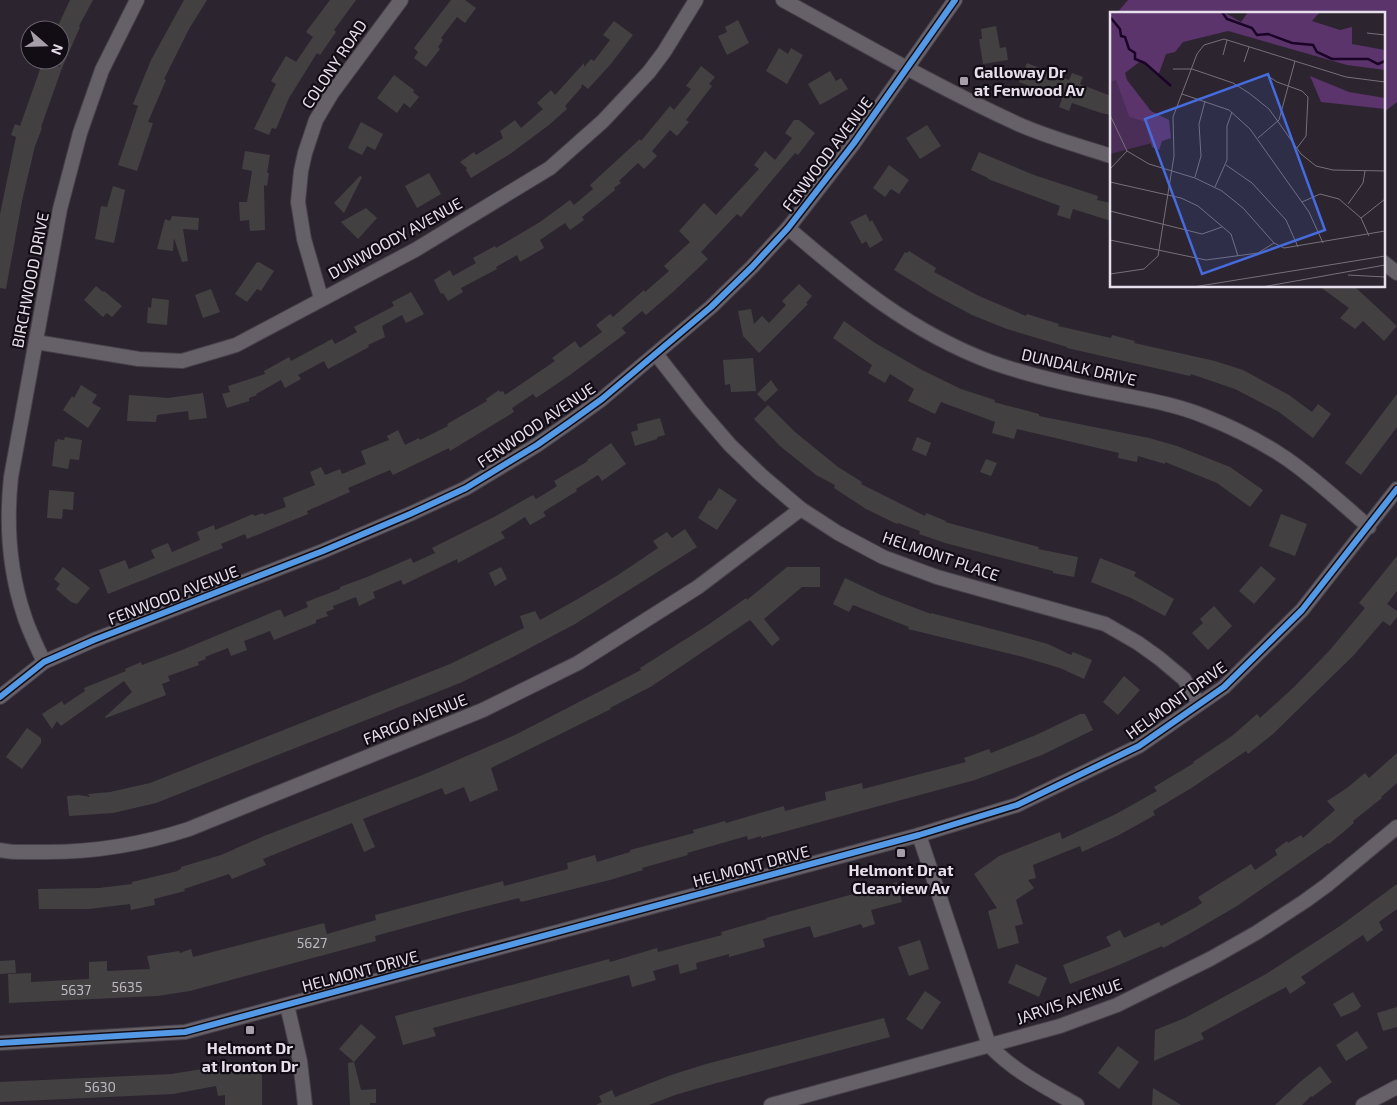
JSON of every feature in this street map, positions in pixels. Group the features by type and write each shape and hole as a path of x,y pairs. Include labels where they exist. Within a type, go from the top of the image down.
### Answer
{"street":[{"name":"BIRCHWOOD DRIVE","path":"44,662 24,617 14,579 8,531 11,477 60,209 80,133 102,70 136,0"},
{"name":"COLONY ROAD","path":"322,298 304,239 298,202 301,171 316,120 332,93 401,0"},
{"name":"DUNWOODY AVENUE","path":"36,342 139,359 182,361 236,345 414,250 550,168 603,121 649,72 664,52 696,0"},
{"path":"783,0 908,68 1018,124 1054,138 1110,156"},
{"name":"FENWOOD AVENUE","path":"0,697 44,662 94,640 323,551 466,488 537,445 602,399 711,307 788,228 854,143 955,0"},
{"name":"DUNDALK DRIVE","path":"788,228 868,295 902,318 938,338 991,362 1024,373 1095,390 1148,400 1202,415 1237,431 1286,458 1314,479 1368,527"},
{"path":"1384,263 1397,273"},
{"name":"HELMONT PLACE","path":"656,354 699,410 730,445 761,475 801,509 838,533 883,558 937,577 1105,624 1138,643 1159,658 1184,680 1199,704"},
{"name":"HELMONT DRIVE","path":"0,1043 185,1032 919,835 1017,805 1139,746 1224,687 1302,610 1397,489"},
{"name":"FARGO AVENUE","path":"0,850 54,853 105,849 159,838 189,828 483,710 578,663 654,616 698,587 801,509"},
{"name":"JARVIS AVENUE","path":"770,1105 1060,1026 1117,1005 1210,959 1256,933 1306,901 1397,827"},
{"path":"919,835 989,1045 1002,1059 1014,1068 1078,1105"},
{"path":"287,1005 300,1061 305,1105"},
{"path":"1363,1105 1397,1087"}],"shaded area":[{"path":"1128,0 1397,0 1397,102 1384,112 1384,12 1118,12"}],"building":[{"path":"70,0 93,0 79,26 70,50 70,20 61,20"},
{"path":"184,0 207,0 189,29 164,79 166,80 148,122 153,123 137,171 118,165 138,106 133,104 151,60"},
{"path":"330,0 356,0 334,30 336,32 320,55 317,53 289,98 276,129 272,128 269,135 254,129 276,84 271,81 286,56 296,62 313,37 306,32"},
{"path":"451,0 465,0 476,8 465,23 457,17 441,38 443,40 438,47 440,49 426,67 414,58 418,52 414,48"},
{"path":"738,20 749,43 727,55 718,36 727,32 725,27"},
{"path":"614,21 633,35 610,65 588,89 582,84 581,88 565,106 567,109 549,125 510,154 471,178 466,170 467,168 460,162 474,152 476,155 503,138 500,131 515,120 521,128 543,109 537,103 551,90 555,95 584,63 584,67 591,59 594,61 610,40 603,35"},
{"path":"996,26 1000,48 1006,47 1008,60 983,64 979,39 982,39 981,29"},
{"path":"779,48 788,54 791,48 803,55 787,84 766,71"},
{"path":"1027,63 1069,80 1072,73 1083,77 1080,84 1110,96 1110,115 1072,103 1069,111 1059,107 1062,99 1019,82"},
{"path":"701,66 715,77 709,84 712,86 686,120 689,122 677,136 670,130 652,151 657,156 644,169 638,163 619,181 621,183 614,188 615,190 582,217 584,220 570,230 565,223 540,240 544,248 520,262 517,255 496,267 497,269 461,288 463,292 448,301 443,293 441,294 434,280 450,270 453,276 476,263 473,258 495,246 496,248 540,222 570,200 574,205 593,189 590,185 640,139 641,141 670,106 674,110 691,89 686,86"},
{"path":"40,70 61,70 35,146 22,201 6,289 0,288 0,214 16,137 11,135 15,124 20,126"},
{"path":"830,71 836,81 841,78 848,89 820,105 808,84"},
{"path":"394,75 414,90 413,92 419,97 410,108 404,103 397,113 377,98"},
{"path":"794,120 799,120 815,133 798,155 795,153 741,217 737,214 701,252 708,259 646,315 642,311 622,328 626,333 570,375 536,398 533,394 512,408 514,412 450,451 449,448 393,475 390,470 348,488 350,492 307,511 308,514 247,539 245,534 221,544 223,548 108,594 99,570 125,560 129,569 155,558 151,550 168,543 172,552 200,540 197,532 214,525 215,530 253,514 254,516 263,513 264,515 286,507 283,498 315,485 310,472 321,467 325,475 340,469 342,474 366,464 361,451 389,440 387,436 398,430 405,445 419,438 420,440 448,426 447,424 487,401 486,399 499,390 500,392 503,391 505,395 555,361 552,358 575,341 580,348 602,332 596,325 610,314 613,317 669,271 664,266 690,242 679,231 704,203 716,215 759,169 754,165 765,151 775,160 792,138 785,133"},
{"path":"361,122 383,134 375,150 367,146 362,155 348,148"},
{"path":"927,125 941,146 920,159 906,138"},
{"path":"245,151 270,155 267,186 264,185 265,230 250,231 249,220 240,221 239,202 247,202 252,171 242,169"},
{"path":"979,152 1034,175 1098,196 1097,200 1110,203 1110,221 1073,209 1070,219 1057,215 1060,206 988,179 971,170"},
{"path":"889,165 909,180 899,194 891,189 885,197 873,188"},
{"path":"429,173 441,194 417,208 405,186"},
{"path":"360,176 362,177 344,213 334,203"},
{"path":"113,186 125,190 114,243 95,239 101,206 107,207"},
{"path":"366,208 377,218 358,239 341,222"},
{"path":"866,214 870,222 872,220 883,240 870,248 866,241 862,244 850,222"},
{"path":"172,216 199,218 198,230 183,229 188,261 182,262 174,238 173,251 157,249 165,219 170,221"},
{"path":"909,251 936,268 934,272 979,296 1026,316 1027,314 1059,324 1058,326 1111,338 1112,335 1135,341 1134,343 1215,361 1243,370 1289,395 1312,412 1318,404 1331,414 1313,438 1279,412 1235,389 1191,374 1190,376 1067,348 1007,329 972,315 894,270 905,252"},
{"path":"257,262 274,271 261,291 257,289 247,302 235,294"},
{"path":"799,284 812,296 806,303 808,304 759,353 743,336 738,311 751,309 754,324 762,316 769,323 786,305 782,301"},
{"path":"96,286 122,306 112,317 107,313 103,317 84,300"},
{"path":"1322,288 1356,288 1397,326 1384,341 1363,321 1355,329 1340,318 1349,308"},
{"path":"211,289 220,312 203,318 195,295"},
{"path":"411,292 424,314 406,323 402,315 382,326 385,337 328,369 324,361 298,375 301,379 285,388 281,380 249,398 249,401 227,408 222,394 230,392 228,386 265,374 264,371 289,357 291,361 332,339 335,344 357,332 354,327 394,306 392,302"},
{"path":"152,298 169,300 167,325 147,323 148,307 151,308"},
{"path":"844,321 875,343 922,370 961,389 995,400 994,402 1039,414 1039,416 1149,438 1177,446 1230,467 1263,490 1250,507 1217,483 1165,462 1165,464 1138,456 1137,462 1118,458 1119,453 1017,429 1014,439 992,433 995,422 941,402 935,414 908,401 914,389 890,374 885,383 868,373 872,365 833,338"},
{"path":"753,358 756,391 731,392 730,384 725,385 723,360"},
{"path":"771,380 778,390 765,402 757,394"},
{"path":"81,385 97,395 92,403 101,408 88,428 63,410 72,396 74,398"},
{"path":"203,393 207,418 189,420 188,411 157,415 156,422 127,421 129,395 168,398"},
{"path":"1397,394 1397,427 1361,475 1345,463"},
{"path":"768,405 795,432 838,467 862,482 861,484 925,516 926,513 945,522 1039,547 1038,549 1078,557 1074,577 945,543 919,534 920,531 897,524 866,509 834,488 835,485 816,475 780,446 754,419"},
{"path":"660,418 665,435 635,446 631,432 638,430 637,424"},
{"path":"65,437 82,440 79,460 70,459 68,469 52,466 55,441 57,442 57,439 64,440"},
{"path":"917,437 931,443 926,456 912,450"},
{"path":"611,443 626,464 602,481 598,475 576,489 577,491 543,512 546,516 530,525 525,517 501,532 505,538 458,563 457,559 403,585 401,580 373,592 375,598 359,606 356,597 333,606 334,609 326,612 328,616 316,620 316,623 274,640 270,631 244,641 247,650 231,656 228,648 205,657 206,659 198,662 199,665 168,676 170,681 162,684 166,695 106,718 132,692 124,681 61,726 57,721 52,729 42,714 62,701 64,705 85,691 84,688 126,671 125,669 141,662 142,665 177,652 278,610 281,610 284,617 308,607 306,602 340,589 340,587 411,558 413,563 435,553 432,548 533,495 536,499 546,493 557,486 554,481 588,461"},
{"path":"986,459 997,463 991,476 980,472"},
{"path":"719,488 737,500 717,530 698,518"},
{"path":"49,490 74,492 73,510 63,509 62,519 47,518"},
{"path":"1281,514 1307,524 1295,556 1269,546"},
{"path":"685,529 697,547 575,624 460,683 156,803 113,813 69,816 67,796 79,795 90,797 88,794 110,792 150,783 450,664 524,628 520,616 535,611 540,620 576,600 658,548 653,541 667,532 672,538"},
{"path":"1397,556 1397,591 1387,604 1397,611 1397,617 1390,626 1383,621 1353,656 1273,734 1248,754 1246,751 1193,787 1153,811 1155,815 1119,835 1082,852 1080,846 1033,865 1036,878 1028,880 1034,888 1016,900 1023,924 1015,926 1019,943 998,949 988,911 997,908 974,874 999,856 1060,832 1062,839 1116,814 1157,791 1154,787 1194,763 1232,736 1257,714 1260,718 1329,651 1365,608 1359,603"},
{"path":"1100,558 1136,572 1134,576 1174,599 1165,616 1131,598 1091,582"},
{"path":"1261,566 1276,579 1254,604 1239,591"},
{"path":"63,567 90,588 77,604 71,602 56,589 60,584 54,579"},
{"path":"501,567 507,579 495,586 489,573"},
{"path":"787,567 820,567 820,587 802,587 764,619 780,639 772,646 750,620 652,686 611,709 491,768 498,790 470,802 464,787 445,795 442,788 363,819 375,847 364,852 352,823 263,859 266,865 232,879 229,874 184,889 185,891 154,899 155,905 131,910 130,904 89,909 39,909 38,889 99,888 132,884 132,882 178,871 181,867 221,855 264,836 425,774 515,735 641,670 640,668 708,625 746,598 747,600"},
{"path":"845,578 881,595 931,614 1048,644 1071,655 1073,652 1092,660 1084,679 1060,668 1023,657 908,629 909,627 853,605 849,612 833,604"},
{"path":"1214,606 1232,626 1208,650 1192,633 1203,623 1200,619"},
{"path":"1124,676 1140,690 1118,715 1103,702"},
{"path":"1080,714 1085,714 1093,730 1042,755 975,780 761,838 761,836 748,840 747,836 687,853 688,855 642,868 643,870 610,880 521,902 519,898 463,912 375,936 376,941 190,991 157,996 9,1003 8,974 31,973 31,982 89,979 89,962 107,961 107,971 150,969 147,956 179,951 180,953 191,949 193,957 324,923 327,934 376,920 375,915 503,881 504,886 568,869 567,863 595,855 597,862 630,852 630,850 694,833 693,830 725,821 726,823 784,806 785,811 826,800 825,792 862,783 863,789 966,762 964,758 989,749 991,753 1036,735"},
{"path":"27,728 41,738 41,743 22,769 6,757"},
{"path":"1397,753 1397,783 1329,844 1237,906 1189,934 1163,948 1162,946 1070,984 1063,965 1111,946 1106,937 1120,930 1124,938 1159,922 1161,926 1202,903 1198,897 1251,864 1255,870 1277,855 1275,850 1287,841 1288,843 1301,835 1303,838 1335,810 1327,801 1365,773 1369,778"},
{"path":"897,882 902,902 871,910 875,924 863,928 861,924 814,938 810,926 763,939 765,947 729,957 729,954 696,963 697,969 680,974 678,964 653,971 656,980 632,987 629,975 433,1028 436,1036 403,1045 395,1016 609,959 610,962 657,948 658,952 722,935 721,932 766,918"},
{"path":"1397,884 1397,909 1379,922 1383,930 1367,942 1363,935 1301,977 1306,983 1290,994 1286,987 1201,1033 1204,1039 1154,1061 1155,1030 1185,1018 1266,974 1340,926"},
{"path":"920,940 929,969 909,976 898,947"},
{"path":"15,960 16,973 0,974 0,961"},
{"path":"1016,964 1047,978 1039,997 1008,983"},
{"path":"925,991 941,1002 922,1030 906,1019"},
{"path":"1353,992 1361,1006 1357,1010 1341,1017 1333,1004"},
{"path":"1397,1007 1397,1027 1383,1031 1377,1013"},
{"path":"884,1018 890,1037 713,1084 649,1105 596,1105 602,1102 599,1096 612,1090 615,1097 671,1075 706,1064"},
{"path":"361,1024 376,1037 354,1062 339,1049"},
{"path":"1357,1031 1368,1048 1346,1061 1336,1045"},
{"path":"1118,1046 1139,1062 1119,1089 1098,1073"},
{"path":"228,1062 262,1062 262,1105 225,1105 225,1095 218,1096 216,1086 173,1094 0,1102 0,1082 171,1074 228,1065"},
{"path":"354,1062 361,1090 376,1089 376,1103 370,1103 370,1105 350,1105 348,1063"},
{"path":"1320,1066 1332,1082 1311,1096 1302,1105 1275,1105 1300,1082"},
{"path":"1153,1088 1181,1105 1152,1105"}],"cycle path":[{"path":"0,697 44,662 94,640 323,551 466,488 537,445 602,399 711,307 788,228 854,143 955,0"},
{"path":"0,1043 185,1032 919,835 1017,805 1139,746 1224,687 1302,610 1397,489"}],"place":[{"name":"Galloway Dr at Fenwood Av","path":"964,81"},
{"name":"Helmont Dr at Clearview Av","path":"901,853"},
{"name":"Helmont Dr at Ironton Dr","path":"250,1030"}]}
